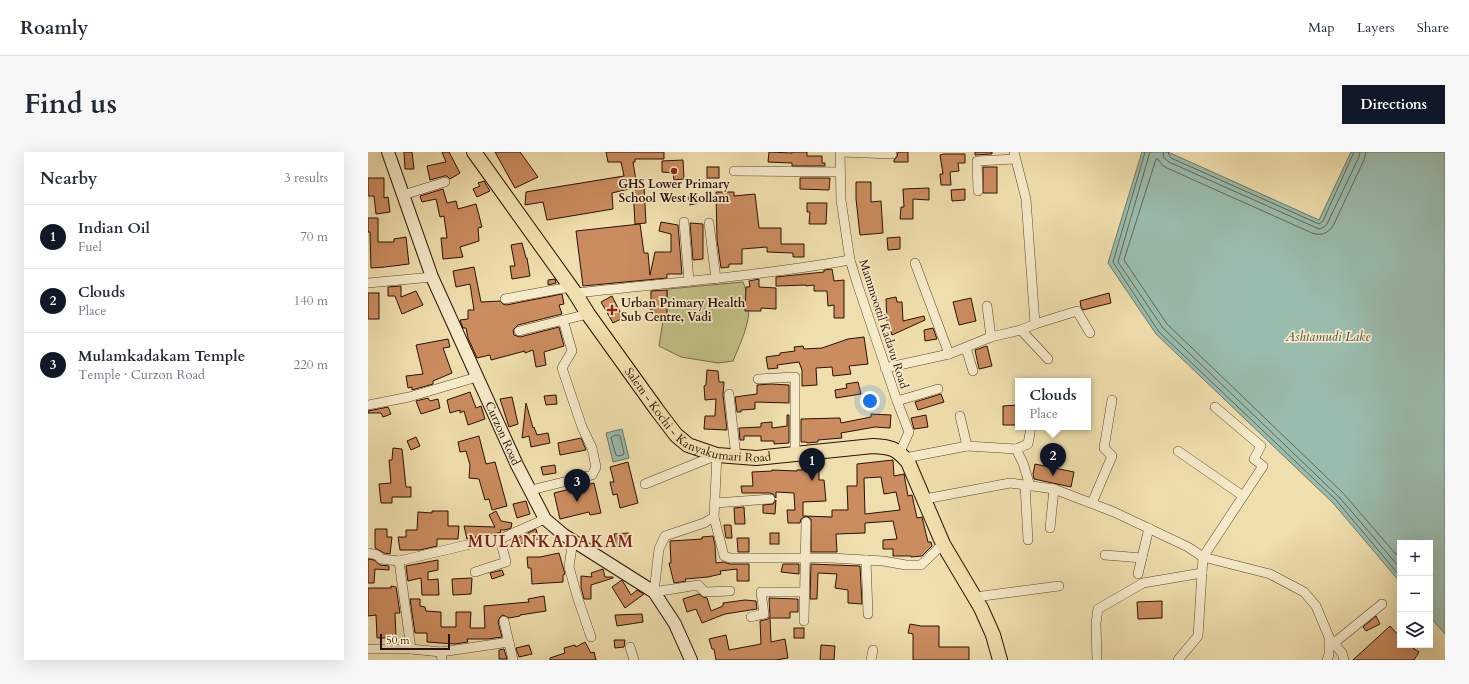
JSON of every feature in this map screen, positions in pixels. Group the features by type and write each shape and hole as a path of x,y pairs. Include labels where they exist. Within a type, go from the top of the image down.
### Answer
{"main road":[{"name":"Curzon Road","path":"388,152 432,277 517,465 546,519 564,535 654,592 675,624 691,660"},
{"name":"Salem - Kochi - Kanyakumari Road","path":"474,152 573,290 588,314 676,435 688,445 717,455 756,458 873,446 888,447 902,455"},
{"path":"902,455 908,462 943,544 975,598 993,635 1000,660"}],"street":[{"path":"840,152 892,154"},
{"name":"Mammoottil Kadavu Road","path":"840,152 841,200 850,260 885,368 909,432 902,455"},
{"path":"978,191 977,161 1014,155 1026,199 1035,324"},
{"path":"734,171 840,172"},
{"path":"403,194 445,182"},
{"path":"684,222 690,281"},
{"path":"709,223 716,279"},
{"path":"505,299 573,290 716,279 811,267 850,260"},
{"path":"915,263 948,354"},
{"path":"368,283 432,277"},
{"path":"987,306 991,337"},
{"path":"885,368 948,354 991,337 1021,330 1077,311 1090,333"},
{"path":"519,331 588,314"},
{"path":"531,490 592,475 596,467 592,448 582,427 562,368 572,351 563,320"},
{"path":"1021,330 1048,359"},
{"path":"966,348 973,371"},
{"path":"368,405 409,397 477,377"},
{"path":"758,379 795,377 795,454"},
{"path":"897,401 938,389"},
{"path":"729,394 736,457"},
{"path":"1092,504 1112,456 1104,448 1112,400"},
{"path":"1178,660 1198,636 1203,557 1263,466 1254,459 1262,446 1215,407"},
{"path":"960,416 967,446"},
{"path":"902,455 967,446 1016,449 1028,444 1030,430"},
{"path":"1016,449 1023,463 1028,486 1028,540"},
{"path":"1178,451 1243,496"},
{"path":"645,484 717,455 714,517 724,556 730,558 866,560 906,565 920,565 943,544"},
{"path":"925,499 1010,483 1054,489 1149,528 1188,547 1203,557 1270,574 1304,592 1316,606 1332,640 1342,653 1344,660"},
{"path":"1050,528 1054,489"},
{"path":"715,503 770,499"},
{"path":"714,517 704,523 665,536 659,549 654,592 698,585 705,592 730,591"},
{"path":"368,553 377,555 381,559 399,561 475,543 500,539 546,519"},
{"path":"804,621 806,522"},
{"path":"1138,574 1149,528"},
{"path":"475,572 506,562 500,539"},
{"path":"573,540 569,567 591,637"},
{"path":"1105,555 1142,558"},
{"path":"866,560 868,614"},
{"path":"399,561 410,649"},
{"path":"1097,660 1096,623 1098,609 1143,583 1202,573"},
{"path":"975,598 1059,586"},
{"path":"751,617 764,614 760,592 805,592"},
{"path":"1327,660 1332,640 1382,604"},
{"path":"504,621 513,660"},
{"path":"368,649 410,649 442,656 509,642"},
{"path":"630,647 634,660"},
{"path":"871,660 873,650"}],"shaded area":[{"path":"743,282 749,303 749,313 745,331 733,361 718,363 681,357 659,346 668,289"}],"water":[{"name":"Ashtamudi Lake","path":"1142,152 1168,152 1319,220 1351,152 1445,152 1445,634 1433,620 1433,540 1397,540 1397,578 1333,503 1156,334 1108,263"},
{"path":"622,429 629,458 613,462 606,433"}],"building":[{"path":"404,152 412,152 414,169 405,169"},
{"path":"442,152 449,152 460,173 450,179 447,176 444,176 430,180 427,166 446,162"},
{"path":"495,152 520,152 538,177 515,188"},
{"path":"606,152 664,152 664,159 635,159 635,162 633,162 637,187 644,186 646,223 635,224 633,188 612,193 613,209 547,220 543,202 525,205 526,192 624,176 621,162 608,162"},
{"path":"769,152 807,152 807,156 822,156 822,163 825,163 825,166 792,166 792,163 768,162"},
{"path":"898,152 908,152 908,162 894,162"},
{"path":"975,152 992,152 992,154 975,155"},
{"path":"965,154 965,163 958,163 959,171 950,172 951,185 941,185 940,174 943,174 940,155"},
{"path":"683,160 684,179 674,180 673,173 662,172 662,161"},
{"path":"707,167 719,167 719,178 707,178"},
{"path":"983,167 997,167 997,193 983,193"},
{"path":"368,178 384,178 384,198 388,197 390,212 376,214 374,196 368,196"},
{"path":"800,178 830,178 829,190 800,189"},
{"path":"484,181 490,191 477,197 473,189 480,186 478,183"},
{"path":"856,182 871,182 871,202 881,201 883,233 860,235 856,199"},
{"path":"929,188 929,200 913,199 913,219 900,219 901,207 904,207 903,189"},
{"path":"443,189 447,203 456,201 458,209 476,204 482,227 478,228 479,241 460,247 463,257 443,259 441,238 447,238 444,216 440,217 436,199 422,202 420,196"},
{"path":"965,189 965,200 952,201 951,190"},
{"path":"716,192 734,192 734,196 755,194 759,228 781,228 781,244 804,244 804,257 793,257 793,253 767,252 767,247 742,249 742,264 729,264 729,267 721,268 717,240"},
{"path":"696,195 698,203 690,205 688,197"},
{"path":"807,203 827,203 826,224 809,224 810,212 807,212"},
{"path":"368,218 378,218 378,242 394,242 394,239 406,237 409,264 371,268"},
{"path":"661,222 678,225 682,274 667,274 667,278 583,286 576,231 640,224 644,253 648,253 650,275 655,252 671,252 671,234 659,231"},
{"path":"690,223 703,224 703,259 693,260"},
{"path":"900,237 900,249 888,250 887,238"},
{"path":"522,243 527,258 530,276 512,279 510,266 515,266 511,245"},
{"path":"474,267 481,302 500,301 506,305 562,294 564,304 559,305 562,314 518,325 513,330 514,335 520,337 559,327 564,346 544,352 546,365 536,367 533,350 491,360 490,355 477,358 468,338 466,328 463,328 460,320 468,319 468,310 474,310 470,284 456,287 453,271"},
{"path":"832,269 834,281 844,280 844,318 834,318 834,305 828,306 827,291 814,291 814,285 776,286 776,277 824,272 824,270"},
{"path":"555,279 556,283 548,285 548,280"},
{"path":"759,279 759,287 776,288 776,309 761,308 761,311 745,311 746,287 750,287 749,281"},
{"path":"401,286 401,297 416,291 423,305 402,314 395,296 388,296 388,287"},
{"path":"667,290 667,315 651,315 651,291"},
{"path":"368,293 379,293 379,319 368,319"},
{"path":"1109,293 1111,303 1083,310 1081,307 1080,301"},
{"name":"Urban Primary Health Sub Centre, Vadi","path":"612,296 623,318 613,323 601,302"},
{"path":"896,297 897,302 902,302 903,321 924,316 925,320 892,335 887,321 886,299"},
{"path":"971,298 976,321 959,325 953,302"},
{"path":"933,328 937,339 925,341 924,330"},
{"path":"864,337 868,364 849,366 851,374 833,376 832,367 816,368 817,385 802,386 802,370 799,362 777,365 778,368 768,369 766,357 795,351 794,347 803,346 804,349 822,348 848,339"},
{"path":"448,339 450,347 443,348 452,373 433,381 433,384 412,390 412,387 408,388 406,376 423,374 416,345"},
{"path":"987,346 992,366 979,369 975,350"},
{"path":"707,370 718,371 719,382 724,382 723,395 727,430 704,429 705,416 715,416 716,399 705,400 704,386 706,385"},
{"path":"858,382 861,394 836,398 835,390 847,388 846,384"},
{"path":"757,385 789,385 789,403 755,402 755,409 741,410 741,412 737,412 735,397 757,394"},
{"path":"470,392 476,408 481,406 485,419 468,425 464,411 460,413 460,410 450,413 447,400"},
{"path":"941,394 944,402 918,410 915,402"},
{"path":"556,395 557,404 546,405 544,396"},
{"path":"512,397 518,424 509,427 500,399"},
{"path":"428,398 430,401 438,399 440,408 421,414 416,401"},
{"path":"526,403 533,428 534,427 537,435 548,433 550,443 531,447 529,436 522,438"},
{"path":"1015,405 1015,425 1003,425 1003,406"},
{"path":"388,407 391,414 383,417 381,413 368,413 368,411"},
{"path":"871,414 891,415 890,428 875,427 841,433 842,438 818,440 818,442 801,442 801,419 840,418 841,423 871,417"},
{"path":"787,415 789,415 789,443 774,444 774,441 761,441 761,436 744,436 744,440 740,440 739,428 761,427 761,423 772,422 772,428 787,426"},
{"path":"926,415 928,427 914,429 911,418"},
{"path":"479,436 486,464 495,462 507,506 492,510 489,499 485,500 479,479 469,478 470,465 466,451 460,452 458,442"},
{"path":"416,437 420,446 411,450 407,441"},
{"path":"581,438 586,450 560,455 558,443"},
{"path":"393,448 402,449 406,487 411,487 411,497 392,497 392,503 381,503 379,484 391,483 389,460 392,460"},
{"path":"893,460 894,476 904,474 908,496 912,495 917,518 922,517 928,542 931,542 932,546 922,556 893,556 893,549 883,549 883,540 897,539 893,521 865,523 865,533 836,534 837,552 811,552 811,519 806,516 832,517 832,510 848,510 847,486 857,486 857,464","holes":["881,477 884,494 896,492 900,510 865,514 864,478"]},
{"path":"628,462 638,503 620,508 617,494 613,495 610,482 614,482 610,467"},
{"path":"1035,464 1074,472 1071,487 1034,479 1033,474"},
{"path":"555,465 556,473 543,475 541,467"},
{"path":"819,469 819,480 824,480 826,501 803,502 803,516 806,516 801,519 800,523 788,523 787,510 795,510 794,493 776,492 776,498 770,493 742,493 741,486 753,486 752,472"},
{"path":"594,483 601,513 590,515 589,512 560,519 554,493"},
{"path":"776,500 775,514 763,513 763,505 773,504"},
{"path":"526,501 530,514 517,518 513,504"},
{"path":"744,507 745,524 735,524 734,508"},
{"path":"432,511 448,511 448,526 459,526 458,539 437,539 437,546 420,550 400,550 398,537 406,537 406,530 417,530 418,512 432,513"},
{"path":"496,511 501,521 512,523 511,528 500,530 501,532 498,533 467,539 464,526 495,527 489,515"},
{"path":"724,525 731,525 732,538 726,538"},
{"path":"375,529 387,529 387,537 392,537 390,554 384,553 375,548"},
{"path":"536,529 539,539 519,544 518,538"},
{"path":"629,533 630,546 616,547 614,534"},
{"path":"770,533 779,533 779,544 770,544"},
{"path":"713,536 716,563 723,562 730,564 749,564 749,581 737,581 737,569 720,571 721,574 685,579 686,581 674,583 669,563 671,563 670,541 702,539 702,537"},
{"path":"737,538 749,538 749,552 738,552"},
{"path":"559,553 565,574 563,575 563,582 532,584 531,568 528,568 527,557 540,557"},
{"path":"368,559 374,560 380,565 389,566 389,570 375,569 374,583 368,583"},
{"path":"438,560 438,570 428,572 428,580 438,579 439,595 422,595 421,578 408,581 406,566"},
{"path":"783,564 799,564 799,574 781,572"},
{"path":"811,564 860,566 862,604 848,603 848,590 835,588 837,574 818,573 817,599 810,599"},
{"path":"603,569 605,577 613,578 591,585 591,599 584,599 581,587 581,576 592,577 591,573"},
{"path":"502,570 504,575 492,579 490,573"},
{"path":"472,578 471,594 453,595 452,579"},
{"path":"622,580 631,595 637,590 644,594 625,608 612,587"},
{"path":"391,586 396,587 400,613 395,613 396,638 377,638 376,615 368,616 368,588 391,588"},
{"path":"699,594 707,598 711,611 723,606 723,603 745,600 756,601 757,609 725,614 702,623 696,609 687,612 683,599"},
{"path":"544,596 546,611 509,618 503,615 500,617 498,622 502,637 467,639 468,642 455,644 427,642 427,633 415,633 410,599 420,599 420,606 425,607 426,611 441,612 441,627 456,627 456,612 471,612 470,628 485,628 484,606 529,602 528,599"},
{"path":"769,598 798,599 798,612 790,612 790,618 770,618 771,642 785,639 788,658 776,660 716,660 714,649 712,649 709,639 726,635 729,650 761,644 760,621 768,619 770,616"},
{"path":"1162,601 1162,618 1138,619 1137,602"},
{"path":"642,614 643,622 617,626 615,615"},
{"path":"1376,616 1380,624 1366,631 1363,627"},
{"path":"910,624 921,626 939,626 939,647 969,647 969,660 913,660 913,634 908,633"},
{"path":"1390,626 1397,634 1397,648 1413,648 1419,652 1414,660 1353,660"},
{"path":"794,628 804,628 804,638 794,638"},
{"path":"614,640 625,640 624,647 615,648"},
{"path":"585,642 591,653 594,652 596,660 550,660 550,658 565,653 564,648 575,645 576,647"},
{"path":"529,645 532,654 519,657 516,648"},
{"path":"821,645 835,646 834,660 820,660"},
{"path":"504,649 507,659 499,659 499,650"}],"place":[{"name":"GHS Lower Primary School West Kollam","path":"674,171"},
{"name":"Urban Primary Health Sub Centre, Vadi","path":"612,310"},
{"name":"Clouds","path":"1053,476"},
{"name":"Indian Oil","path":"812,481"},
{"name":"Mulamkadakam Temple","path":"577,502"}],"district":[{"name":"MULANKADAKAM","path":"551,542"}]}
